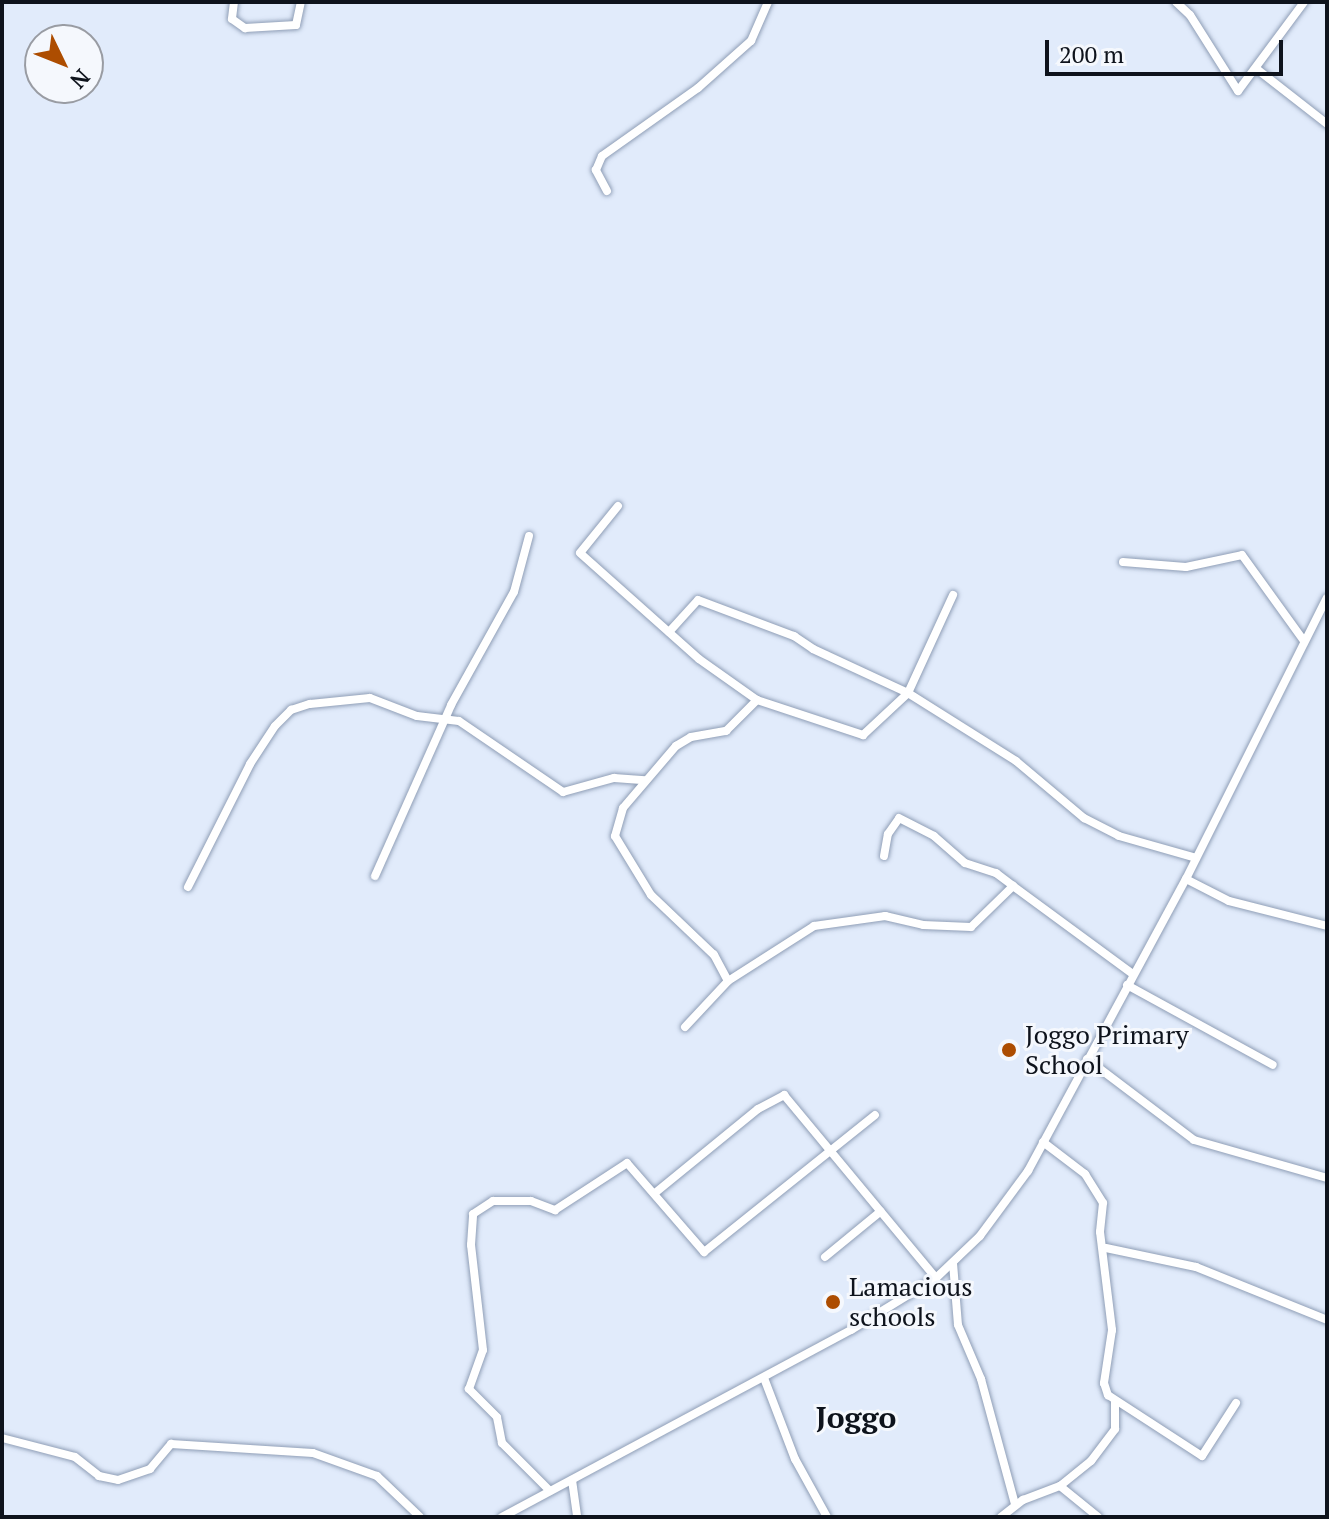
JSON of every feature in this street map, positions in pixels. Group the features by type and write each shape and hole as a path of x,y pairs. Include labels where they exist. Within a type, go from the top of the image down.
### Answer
{"street":[{"path":"234,2 232,19 245,28 296,25 301,2"},
{"path":"607,191 596,170 602,156 698,88 751,41 768,2"},
{"path":"1176,2 1190,15 1235,89 1243,88 1258,70 1304,2"},
{"path":"1258,70 1327,124"},
{"path":"618,506 580,553 669,632 757,700 863,735 908,693 953,595"},
{"path":"375,876 447,718 514,592 529,536"},
{"path":"1123,562 1186,567 1242,555 1304,641"},
{"path":"502,1517 764,1378 936,1278 998,1214 1043,1142 1186,879 1304,641 1324,614 1327,598"},
{"path":"669,632 698,600 794,636 908,693 1016,761 1084,818 1119,836 1196,858"},
{"path":"188,887 226,803 275,726 291,710 370,698 417,716 447,718 504,747 563,792 614,778 645,780"},
{"path":"728,981 714,955 651,895 615,836 623,808 676,746 691,737 726,731 757,700"},
{"path":"884,856 888,834 899,818 934,836 965,863 996,873 1133,974"},
{"path":"1186,879 1229,901 1327,926"},
{"path":"685,1027 728,981 814,926 885,916 923,925 971,927 1013,886"},
{"path":"1127,985 1273,1065"},
{"path":"1087,1059 1194,1140 1327,1178"},
{"path":"655,1193 758,1109 784,1095 834,1151 936,1278"},
{"path":"550,1491 502,1443 497,1417 469,1389 483,1350 471,1245 473,1214 493,1201 531,1201 555,1210 627,1163 705,1251 834,1151 875,1115"},
{"path":"1001,1517 1015,1504 1060,1486 1104,1446 1118,1419 1115,1401 1104,1383 1112,1330 1106,1248 1100,1232 1103,1203 1096,1188 1043,1142"},
{"path":"825,1257 881,1211"},
{"path":"1106,1248 1196,1267 1327,1320"},
{"path":"953,1263 958,1325 981,1379 1015,1504"},
{"path":"764,1378 800,1471 827,1517"},
{"path":"1115,1401 1202,1456 1236,1403"},
{"path":"2,1438 75,1457 99,1476 118,1480 150,1469 171,1444 313,1453 377,1476 420,1517"},
{"path":"572,1480 577,1517"},
{"path":"1060,1486 1098,1517"}],"place":[{"name":"Joggo Primary School","path":"1009,1050"},
{"name":"Lamacious schools","path":"833,1302"}],"district":[{"name":"Joggo","path":"856,1417"}]}
